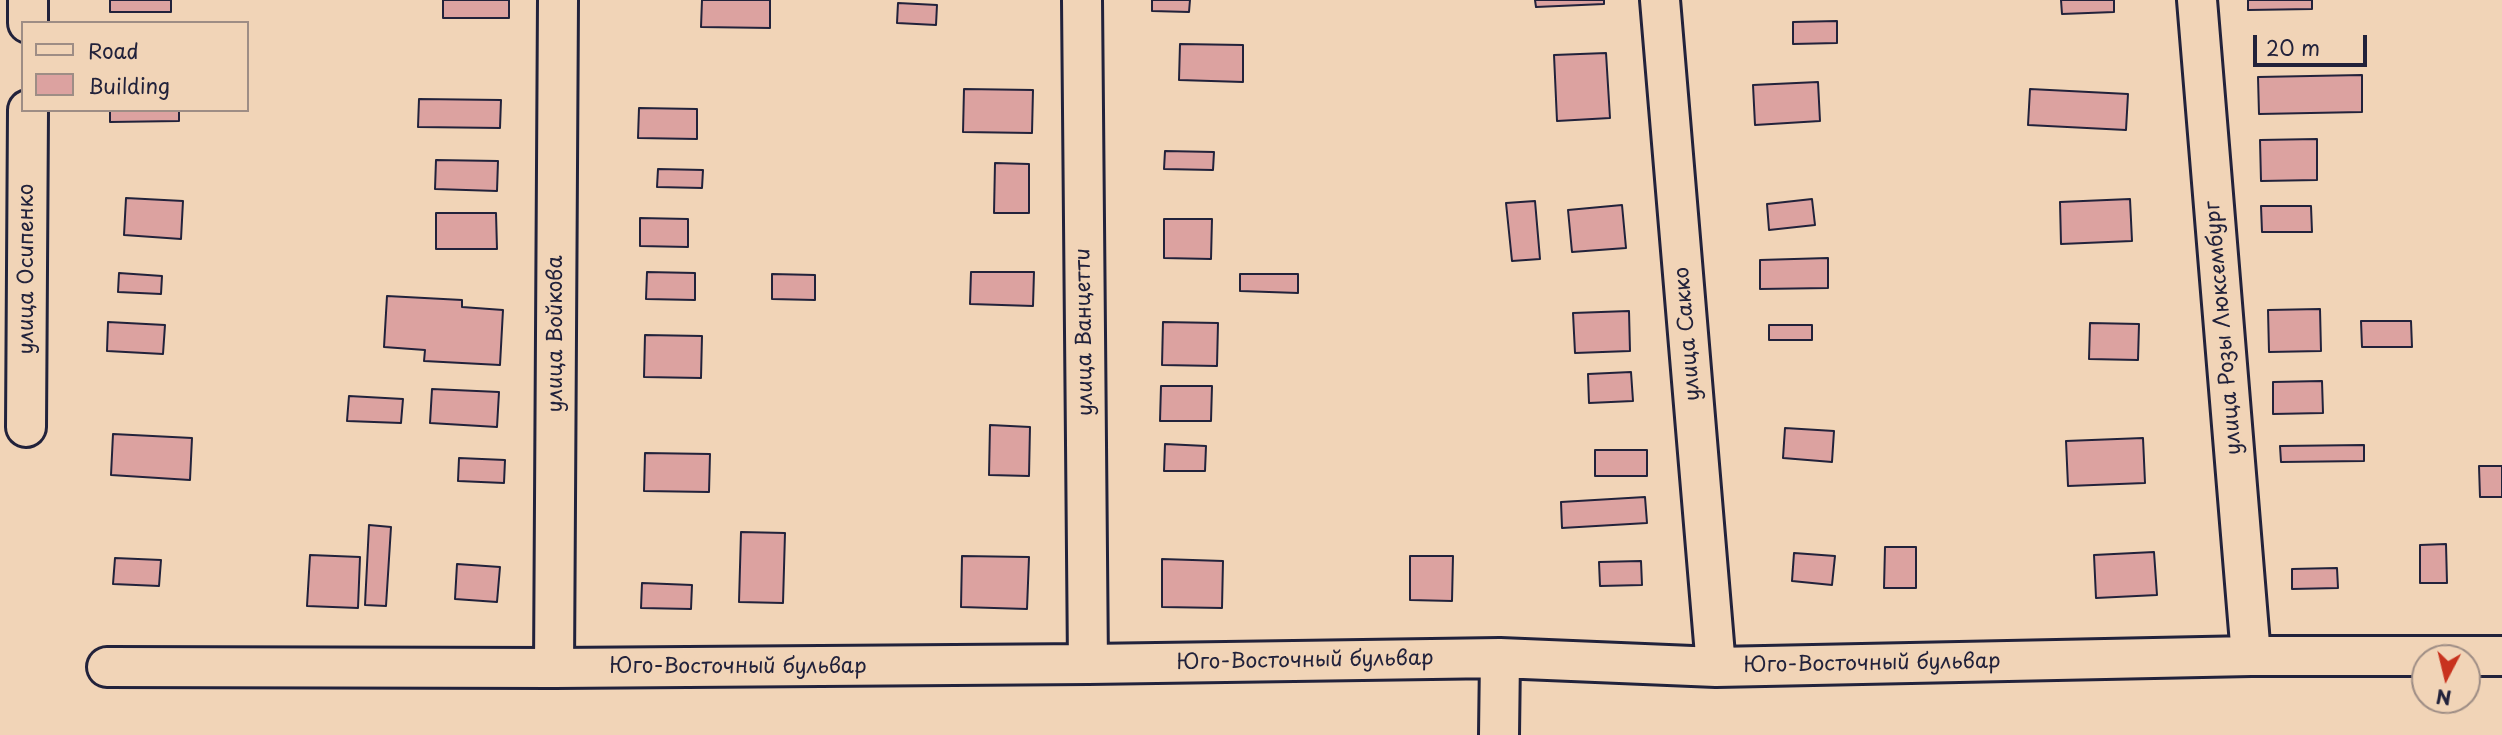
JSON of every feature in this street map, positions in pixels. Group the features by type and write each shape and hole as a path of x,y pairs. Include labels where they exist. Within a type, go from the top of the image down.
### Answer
{"street":[{"path":"28,0 28,21"},
{"name":"улица Войкова","path":"554,668 558,0"},
{"name":"улица Ванцетти","path":"1082,0 1088,664"},
{"name":"улица Сакко","path":"1660,0 1716,667"},
{"name":"улица Розы Люксембург","path":"2197,0 2250,656"},
{"name":"улица Осипенко","path":"26,427 28,112"},
{"name":"Юго-Восточный бульвар","path":"107,667 554,668 1500,658 1716,667 2250,656 2502,656"},
{"path":"1499,735 1500,658"}],"building":[{"path":"110,0 171,0 171,12 110,12"},
{"path":"443,0 509,0 509,18 443,18"},
{"path":"702,0 770,0 770,28 701,27"},
{"path":"1152,0 1190,0 1189,12 1152,11"},
{"path":"1535,0 1604,0 1604,4 1536,7"},
{"path":"2061,0 2114,0 2114,12 2062,14"},
{"path":"2248,0 2312,0 2312,9 2248,10"},
{"path":"898,3 937,5 936,25 897,23"},
{"path":"1837,21 1837,43 1793,44 1793,22"},
{"path":"1180,44 1243,45 1243,82 1179,80"},
{"path":"1606,53 1610,118 1557,121 1554,55"},
{"path":"2362,75 2362,112 2259,114 2258,77"},
{"path":"1818,82 1820,121 1755,125 1753,85"},
{"path":"964,89 1033,90 1032,133 963,132"},
{"path":"2030,89 2128,94 2126,130 2028,125"},
{"path":"419,99 501,100 500,128 418,127"},
{"path":"639,108 697,109 697,139 638,138"},
{"path":"110,112 179,112 179,121 110,122"},
{"path":"2317,139 2317,180 2261,181 2260,140"},
{"path":"1165,151 1214,152 1213,170 1164,169"},
{"path":"436,160 498,161 497,191 435,189"},
{"path":"995,163 1029,164 1029,213 994,213"},
{"path":"658,169 703,170 702,188 657,187"},
{"path":"126,198 183,201 181,239 124,235"},
{"path":"1812,199 1815,225 1769,230 1767,204"},
{"path":"2130,199 2132,241 2061,244 2060,202"},
{"path":"1535,201 1540,259 1512,261 1506,203"},
{"path":"1622,205 1626,248 1572,252 1568,210"},
{"path":"2261,206 2311,206 2312,232 2262,232"},
{"path":"436,213 496,213 497,249 436,249"},
{"path":"640,218 688,219 688,247 640,246"},
{"path":"1164,219 1212,219 1211,259 1164,258"},
{"path":"1828,258 1828,288 1760,289 1760,260"},
{"path":"647,272 695,273 695,300 646,299"},
{"path":"971,272 1034,272 1033,306 970,304"},
{"path":"119,273 162,276 161,294 118,292"},
{"path":"772,274 815,275 815,300 772,299"},
{"path":"1240,274 1298,274 1298,293 1240,291"},
{"path":"387,296 462,300 462,307 503,310 500,365 424,361 425,350 384,347"},
{"path":"2320,309 2321,351 2269,352 2268,310"},
{"path":"1629,311 1630,351 1575,353 1573,313"},
{"path":"2361,321 2411,321 2412,347 2362,347"},
{"path":"108,322 165,325 163,354 107,351"},
{"path":"1163,322 1218,323 1217,366 1162,365"},
{"path":"2090,323 2139,324 2138,360 2089,359"},
{"path":"1769,325 1812,325 1812,340 1769,340"},
{"path":"645,335 702,336 701,378 644,377"},
{"path":"1631,372 1633,401 1589,403 1588,374"},
{"path":"2322,381 2323,413 2273,414 2273,382"},
{"path":"1161,386 1212,386 1211,421 1160,421"},
{"path":"432,389 499,392 497,427 430,423"},
{"path":"349,396 403,399 401,423 347,421"},
{"path":"990,425 1030,427 1029,476 989,475"},
{"path":"1785,428 1834,431 1832,462 1783,458"},
{"path":"113,434 192,438 190,480 111,475"},
{"path":"2143,438 2145,483 2068,486 2066,441"},
{"path":"1165,444 1206,446 1205,471 1164,471"},
{"path":"2364,445 2364,461 2281,462 2280,446"},
{"path":"1595,450 1647,450 1647,476 1595,476"},
{"path":"645,453 710,454 709,492 644,491"},
{"path":"459,458 505,460 504,483 458,481"},
{"path":"2479,466 2502,466 2502,497 2480,497"},
{"path":"1645,497 1647,523 1562,528 1561,502"},
{"path":"369,525 391,527 386,606 365,605"},
{"path":"741,532 785,533 783,603 739,602"},
{"path":"2446,544 2447,583 2420,583 2420,545"},
{"path":"1885,547 1916,547 1916,588 1884,588"},
{"path":"2154,552 2157,595 2096,598 2094,555"},
{"path":"1794,553 1835,556 1832,585 1792,581"},
{"path":"310,555 360,557 358,608 307,606"},
{"path":"962,556 1029,557 1027,609 961,607"},
{"path":"1410,556 1453,556 1452,601 1410,600"},
{"path":"115,558 161,560 159,586 113,584"},
{"path":"1162,559 1223,561 1222,608 1162,607"},
{"path":"1641,561 1642,585 1600,586 1599,562"},
{"path":"457,564 500,567 497,602 455,599"},
{"path":"2337,568 2338,588 2292,589 2292,569"},
{"path":"642,583 692,585 691,609 641,608"}]}
